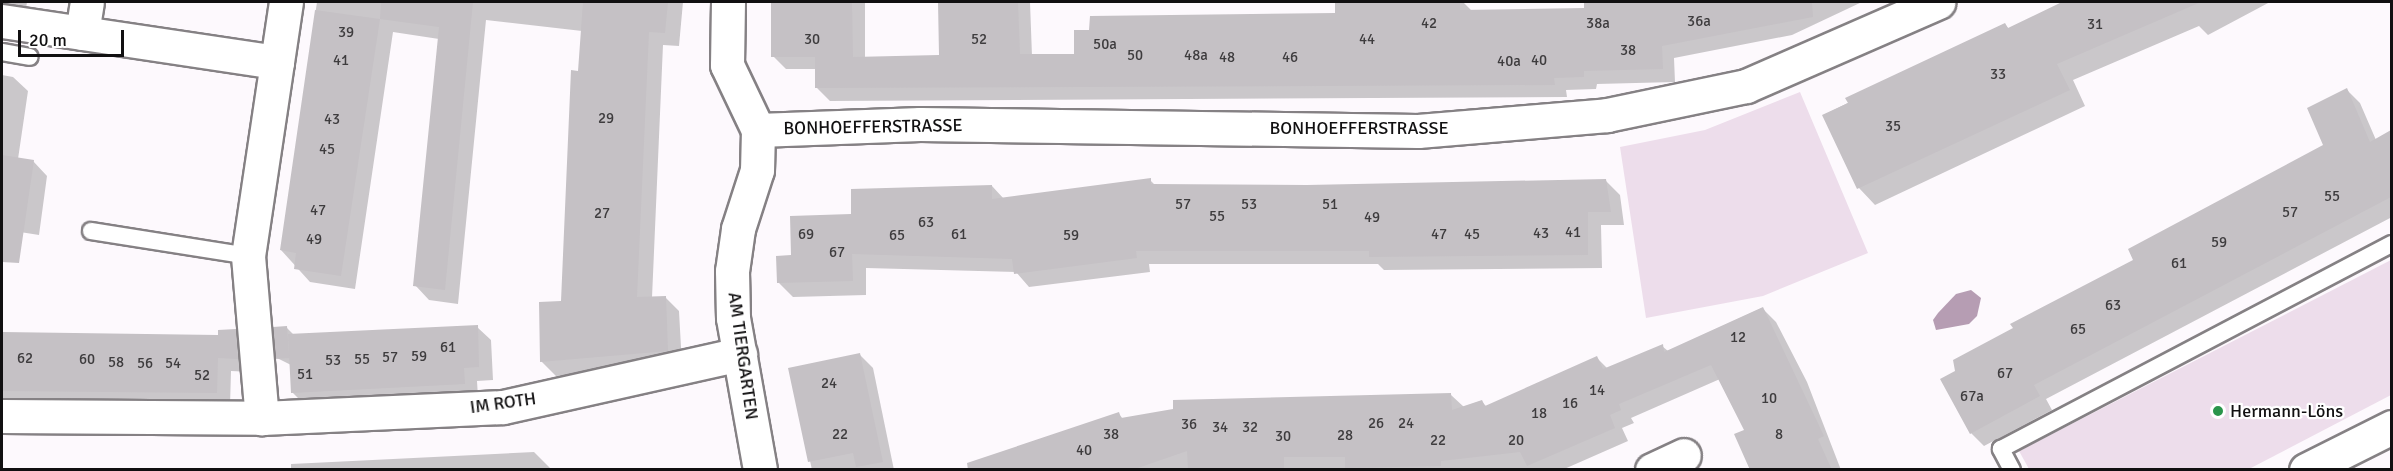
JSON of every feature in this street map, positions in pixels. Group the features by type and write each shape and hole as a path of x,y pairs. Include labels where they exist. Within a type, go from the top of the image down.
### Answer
{"street":[{"path":"262,418 248,256 286,2"},
{"name":"AM TIERGARTEN","path":"728,2 727,65 758,130 757,170 738,229 732,271 740,354 760,470"},
{"name":"BONHOEFFERSTRASSE","path":"758,130 920,124 1418,131 1607,116 1746,86 1938,2"},
{"path":"2,21 85,17 277,62"},
{"name":"IM ROTH","path":"2,416 262,418 503,407 740,354"},
{"path":"2306,470 2352,460 2391,427"},
{"path":"1652,470 1684,455"}],"lane":[{"path":"2,52 30,57"},
{"path":"91,231 248,256"},
{"path":"2012,470 2001,449 2391,244"}],"shaded area":[{"path":"1800,92 1868,253 1763,296 1646,318 1620,147 1705,130"},
{"path":"2391,260 2391,395 2249,469 2029,469 2019,451"},
{"path":"1971,290 1981,298 1977,316 1969,324 1936,330 1933,320 1938,313 1956,294"}],"building":[{"path":"381,2 473,2 445,290 413,286 439,27 380,19"},
{"path":"583,2 668,2 665,33 649,32 637,297 666,296 668,351 540,362 539,302 561,301 571,70 578,71"},
{"path":"771,2 852,2 853,57 939,55 938,2 1018,2 1020,54 1074,54 1074,30 1089,30 1090,16 1335,13 1335,2 1460,2 1460,10 1584,8 1584,2 1812,2 1813,17 1662,46 1663,69 1584,71 1584,77 1554,78 1555,85 815,88 815,57 771,57"},
{"path":"2062,2 2201,2 2057,64 2070,90 1857,189 1822,115 1848,103 1845,98 2005,23 2008,28"},
{"path":"315,10 380,19 341,276 294,269 296,253 280,250"},
{"path":"2347,88 2370,142 2391,130 2391,197 2034,385 2040,396 1970,434 1940,379 1955,371 1953,360 2013,328 2010,324 2133,260 2128,249 2323,145 2307,108"},
{"path":"2,155 34,160 19,263 2,262"},
{"path":"1151,178 1151,184 1307,185 1606,179 1611,212 1588,212 1588,255 1369,257 1369,251 1136,251 1137,258 1014,274 1012,259 852,254 853,281 777,283 776,256 791,255 790,216 851,214 851,189 992,185 992,199"},
{"path":"1763,307 1824,436 1818,439 1832,470 1750,470 1734,434 1744,430 1711,365 1619,404 1621,410 1610,415 1615,428 1527,466 1520,452 1441,461 1441,466 1345,468 1345,457 1284,457 1284,470 1188,470 1187,451 1132,470 968,470 967,463 1119,412 1121,418 1173,409 1173,400 1451,393 1452,410 1482,400 1485,406 1597,356 1603,369 1663,344 1664,352"},
{"path":"478,325 479,367 464,368 465,384 291,393 288,334"},
{"path":"287,326 289,358 275,359 273,327"},
{"path":"236,329 238,359 218,358 217,393 2,391 2,332 218,335 218,330"},
{"path":"860,353 883,462 856,467 853,453 808,462 788,368"}],"place":[{"name":"Hermann-Löns","path":"2218,411"}]}
